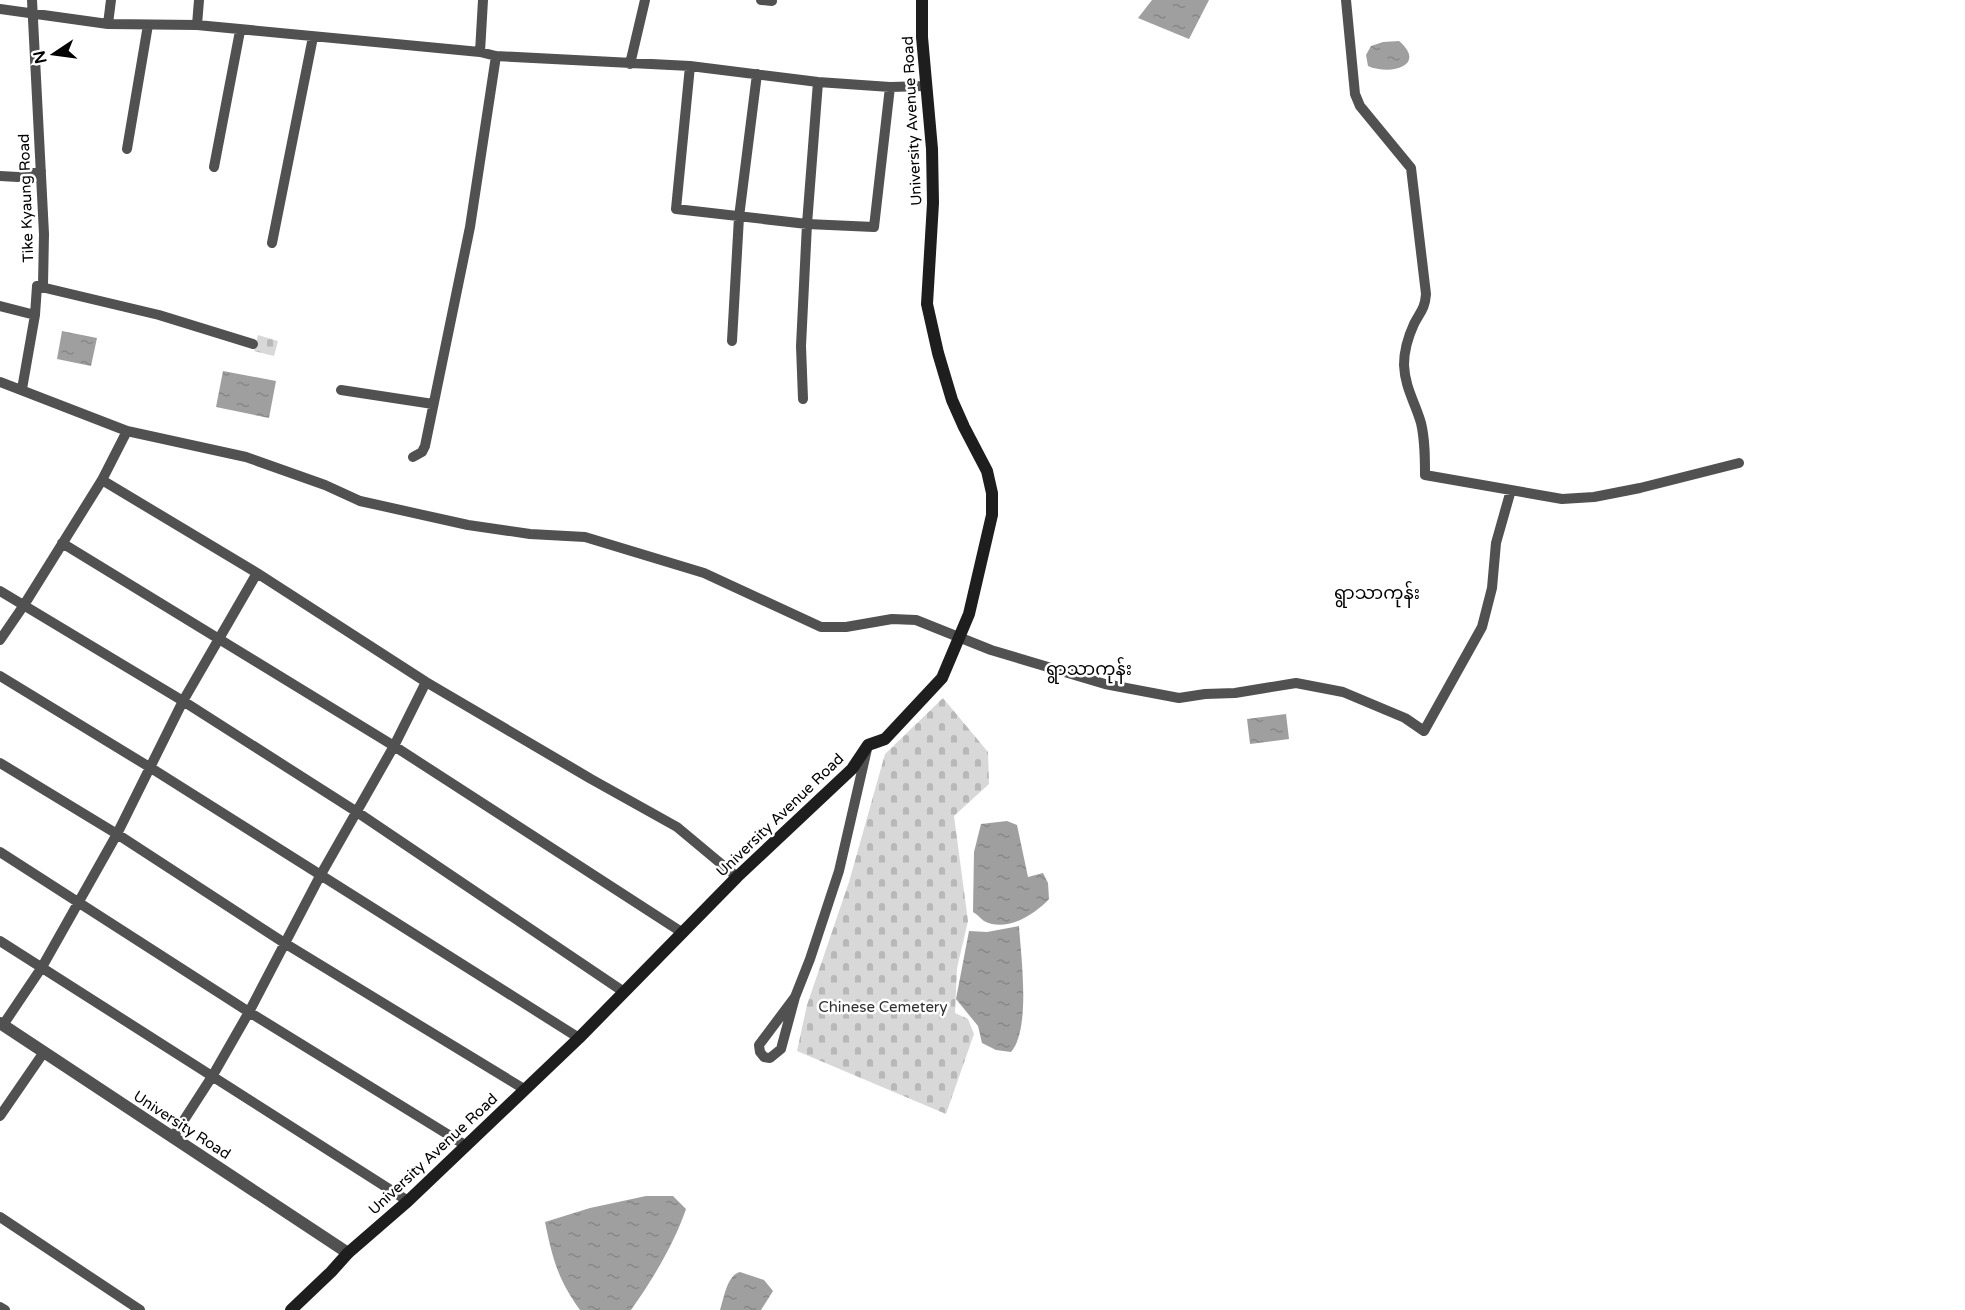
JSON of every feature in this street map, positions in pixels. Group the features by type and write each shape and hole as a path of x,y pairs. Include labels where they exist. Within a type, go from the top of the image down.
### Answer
{"main road":[{"name":"University Avenue Road","path":"291,1310 348,1253 408,1201 579,1038 737,877 852,769 868,745 885,739 942,678 969,614 992,515 992,493 987,471 952,400 927,304 933,203 932,149 925,86 922,0"}],"street":[{"name":"Tike Kyaung Road","path":"22,389 35,315 36,286 43,285 44,234 32,0"},
{"path":"108,24 111,0"},
{"path":"197,25 199,0"},
{"path":"480,52 483,0"},
{"path":"630,64 645,0"},
{"path":"1346,0 1355,94 1360,106 1411,168 1424,271 1425,307 1415,322 1407,341 1404,363 1407,390 1420,422 1424,442 1425,475 1562,499 1594,497 1640,489 1739,463"},
{"path":"0,9 108,24 197,25 480,52 496,56 690,66 818,82 890,87 925,86"},
{"path":"127,149 148,26"},
{"path":"214,166 240,30"},
{"path":"272,243 313,37"},
{"path":"413,457 422,452 425,446 470,227 496,56"},
{"path":"690,66 676,209 739,217 807,224 874,227 890,87"},
{"path":"732,341 739,217 756,74"},
{"path":"803,399 801,346 807,224 818,82"},
{"path":"0,176 18,177 41,171"},
{"path":"36,286 159,315 253,344"},
{"path":"0,306 35,315"},
{"path":"0,382 127,431 246,457 325,485 360,501 468,525 530,534 585,537 704,573 821,627 846,627 892,619 916,620 991,650 1105,684 1179,698 1235,693 1296,683 1343,692 1405,718 1424,731 1482,627 1492,588 1496,543 1511,490"},
{"path":"342,390 433,404"},
{"path":"0,640 24,606 102,480 127,431"},
{"path":"102,480 257,573 426,682 677,827 737,877"},
{"path":"62,543 394,746 683,933"},
{"path":"2,1024 42,967 117,834 183,701 257,573"},
{"path":"0,591 183,701 357,812 624,992"},
{"path":"0,676 151,768 579,1038"},
{"path":"173,1137 213,1075 249,1012 320,876 394,746 426,682"},
{"path":"795,997 759,1045 764,1057 770,1058 781,1049 795,997 839,871 868,745"},
{"path":"0,763 117,834 286,944 524,1089"},
{"path":"0,852 249,1012 465,1145"},
{"path":"0,941 408,1201"},
{"name":"University Road","path":"2,1024 348,1253"},
{"path":"0,1116 44,1052"},
{"path":"0,1217 140,1310"},
{"path":"0,1307 5,1310"}],"green space":[{"path":"258,335 278,341 274,356 254,351"},
{"name":"Chinese Cemetery","path":"943,698 988,752 989,784 954,816 968,921 957,968 955,1013 968,1019 974,1034 946,1114 797,1051 807,1005 849,882 885,754"}],"water":[{"path":"1152,0 1209,0 1189,39 1138,18"},
{"path":"1399,41 1407,49 1408,62 1396,69 1387,70 1368,66 1366,55 1371,46 1383,42"},
{"path":"62,331 97,338 91,366 57,359"},
{"path":"223,371 276,381 269,418 216,407"},
{"path":"1286,714 1289,739 1250,744 1247,719"},
{"path":"1007,821 1017,825 1028,877 1043,873 1048,883 1049,899 1028,916 1002,925 984,921 973,912 974,852 981,824"},
{"path":"1019,926 1023,1010 1017,1041 1011,1052 996,1050 982,1043 978,1026 956,999 969,931 987,932"},
{"path":"646,1196 673,1196 686,1209 662,1261 631,1310 580,1310 566,1289 557,1268 545,1222 590,1208"},
{"path":"740,1272 764,1280 773,1291 761,1310 720,1310 729,1282"}],"district":[{"name":"ရွာသာကုန်း","path":"1377,593"},
{"name":"ရွာသာကုန်း","path":"1089,669"}]}
